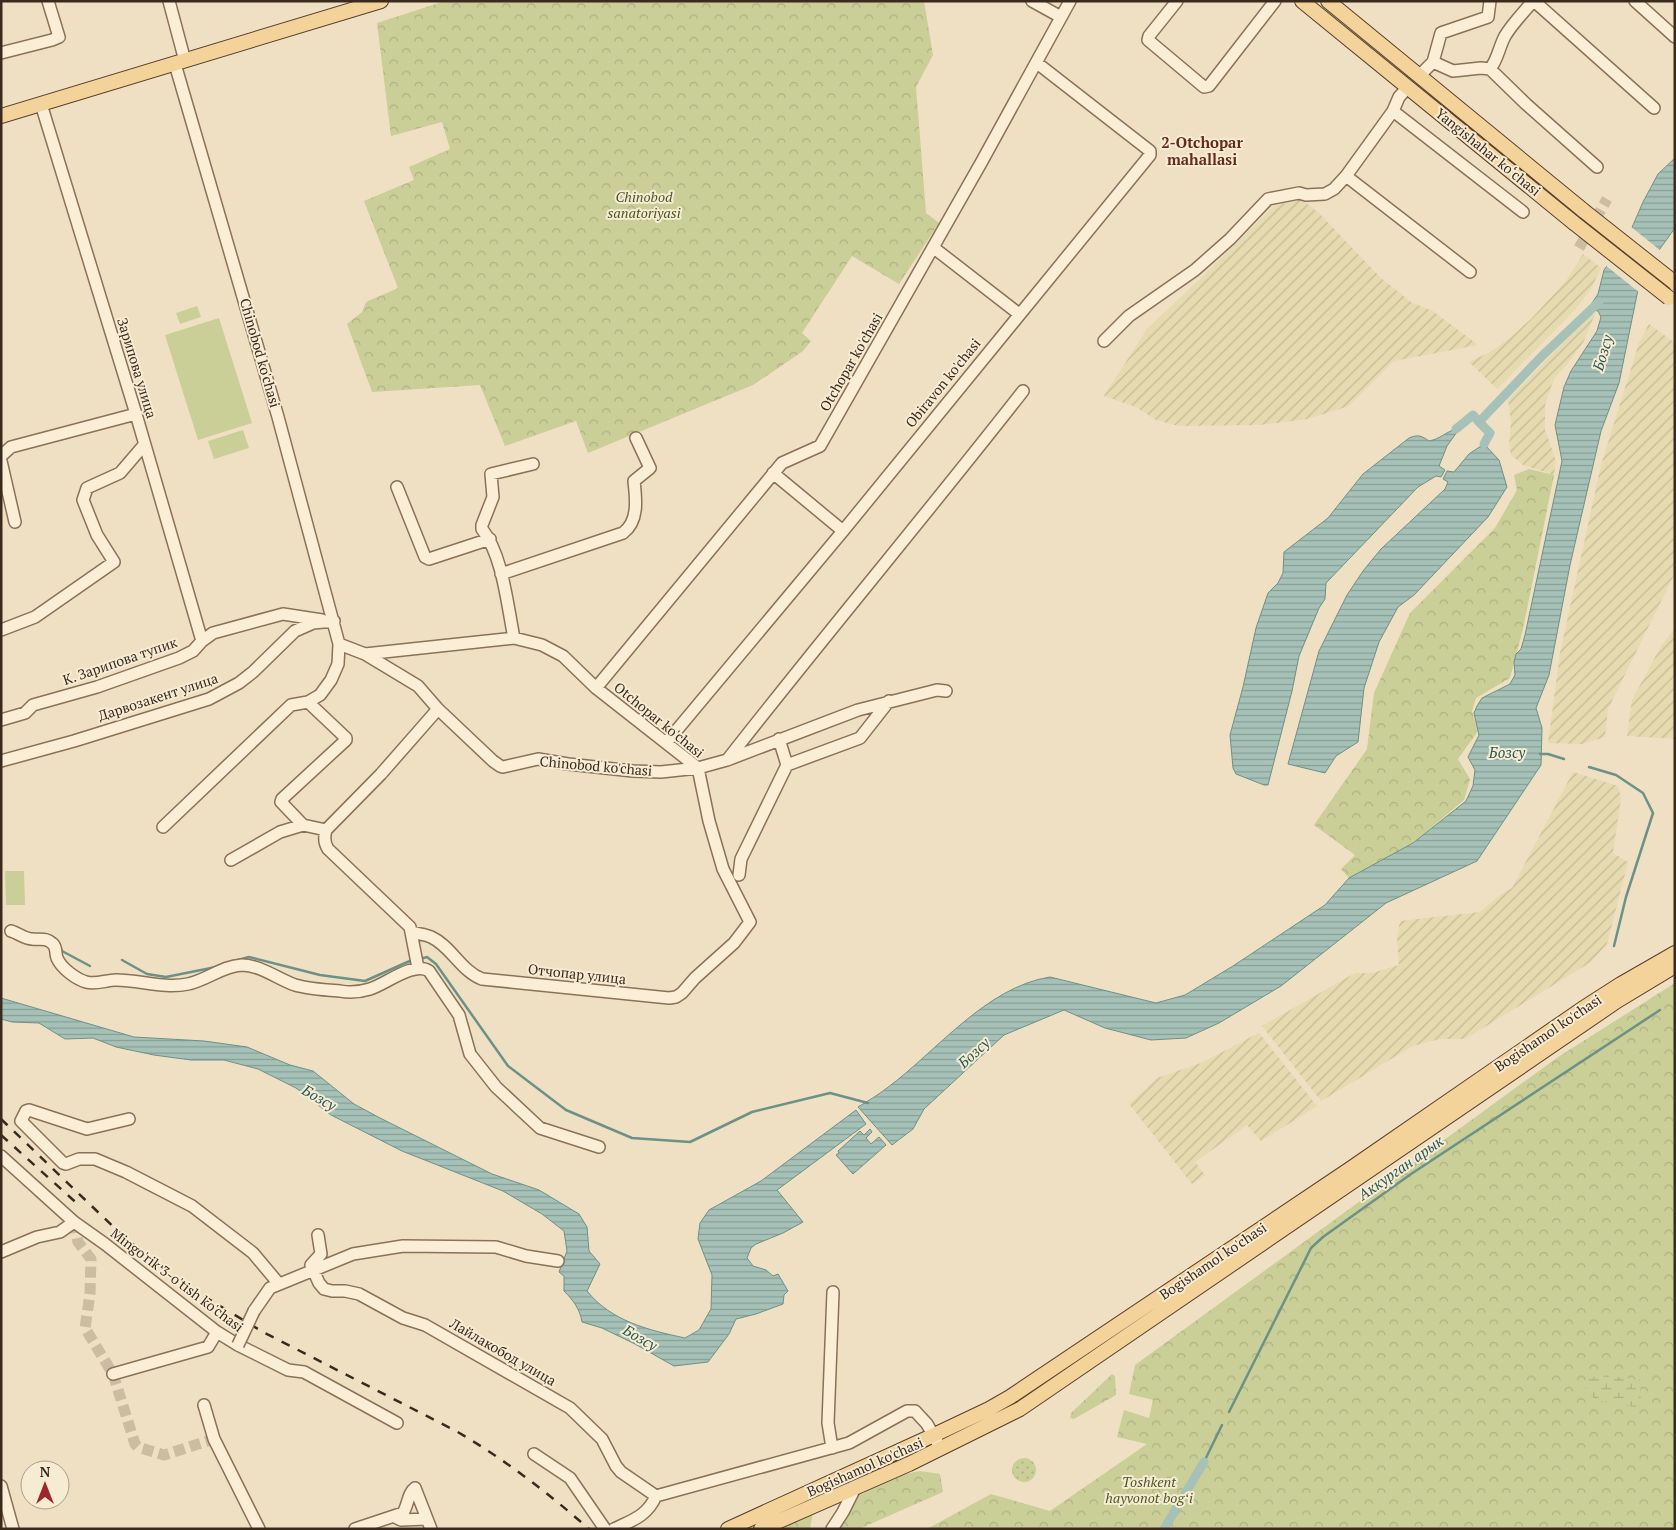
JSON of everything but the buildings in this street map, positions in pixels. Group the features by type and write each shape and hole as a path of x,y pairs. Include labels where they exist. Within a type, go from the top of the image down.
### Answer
{"main road":[{"path":"1,116 381,1"},
{"name":"Yangishahar ko‘chasi","path":"1302,1 1574,223 1672,300"},
{"path":"1319,15 1329,2"},
{"name":"Yangishahar ko‘chasi","path":"1329,2 1675,283"},
{"name":"Bogishamol ko'chasi","path":"1521,1060 1614,988 1675,953"},
{"name":"Bogishamol ko'chasi","path":"761,1529 941,1449 1002,1419 1037,1398 1354,1174 1521,1060 1675,966"},
{"name":"Bogishamol ko'chasi","path":"728,1529 989,1409 1354,1174"}],"street":[{"path":"1,53 52,40 59,36 48,1"},
{"name":"Chinobod ko'chasi","path":"168,1 180,62 339,644 338,664 331,680 320,695 308,702"},
{"path":"1032,1 1061,17"},
{"name":"Otchopar ko'chasi","path":"596,688 782,463 820,446 934,248 1070,1"},
{"path":"1177,1 1149,36 1148,40 1204,87 1209,86 1275,1"},
{"path":"1419,76 1433,62 1443,31 1488,17 1490,1"},
{"path":"1490,69 1497,58 1500,46 1506,35 1534,1 1654,108"},
{"path":"1635,1 1675,37"},
{"path":"1433,62 1453,71 1490,69 1597,167"},
{"name":"Obiravon ko'chasi","path":"666,743 1150,154 1150,151 1037,64"},
{"path":"1104,341 1129,316 1195,270 1230,239 1268,199 1299,193 1306,195 1325,194 1334,189 1346,176 1393,111 1399,97 1408,87"},
{"name":"Зарипова улица","path":"41,104 136,414 202,641"},
{"path":"1393,111 1523,212"},
{"path":"1346,176 1470,272"},
{"path":"934,248 1019,314"},
{"path":"727,760 1023,391"},
{"path":"1,456 11,447 136,414"},
{"path":"501,574 623,533 628,528 634,516 636,506 634,481 650,466 636,438"},
{"path":"1,630 35,617 114,562 97,535 83,500 87,488 120,473 144,445"},
{"path":"1,461 15,522"},
{"path":"514,638 501,574 490,539 482,529 493,497 491,474 533,464"},
{"path":"774,473 842,531"},
{"path":"397,487 425,557 429,559 490,539"},
{"name":"К. Зарипова тупик","path":"1,720 25,713 32,705 97,687 179,658 193,651 213,633 282,614 334,621"},
{"name":"Дарвозакент улица","path":"1,761 209,699 226,692 246,678 295,631 313,623 334,621"},
{"name":"Otchopar ko'chasi","path":"339,644 365,654 514,638 542,645 563,656 596,688 698,768 709,821 723,869 750,922 734,943"},
{"name":"Chinobod ko'chasi","path":"365,654 418,686 438,709 500,766 538,759 633,771 661,772 698,768 727,760 858,710 937,690 946,691"},
{"path":"739,875 741,859 787,765 860,738 889,701"},
{"path":"162,827 291,705 308,702 346,738 344,743 282,799 281,802 303,825"},
{"path":"418,968 410,927 328,849 324,842 326,830 381,774 438,709"},
{"path":"779,740 787,765"},
{"path":"231,860 280,832 303,825 326,830"},
{"path":"11,931 30,940 41,939 49,941 55,946 58,960 67,970 89,983 118,980 185,985 223,969 240,965 258,969 297,986 355,992 371,989 399,975 418,968 424,968 429,971 459,1015 470,1054 496,1087 540,1128 599,1147"},
{"name":"Отчопар улица","path":"412,932 431,936 477,977 482,979 670,998 682,993 695,978 734,943"},
{"path":"129,1119 87,1129 29,1110 26,1111 21,1121 63,1163 66,1164 79,1159 95,1159 126,1172 192,1206 253,1253 279,1284"},
{"name":"Mingo'rik 3-o'tish ko'chasi","path":"1,1156 74,1222 217,1332 238,1345 288,1370 304,1372 398,1423"},
{"path":"1,1252 38,1237 60,1232 74,1222"},
{"path":"313,1271 311,1265 322,1254 318,1235"},
{"path":"238,1345 254,1311 270,1288 353,1254 403,1246 496,1247 526,1256 558,1261"},
{"name":"Лайлакобод улица","path":"313,1271 324,1289 359,1294 403,1318 425,1325 564,1404 593,1428 602,1439 616,1466 656,1496"},
{"path":"832,1448 828,1423 833,1292"},
{"path":"113,1374 206,1348 217,1332"},
{"path":"204,1405 214,1439 260,1529"},
{"path":"614,1529 648,1511 656,1496 849,1443 907,1411 915,1411 927,1424 941,1449"},
{"path":"534,1454 570,1478 605,1529"},
{"path":"1,1486 13,1529"},
{"path":"355,1529 403,1513 408,1506 411,1491 415,1488 429,1524 401,1520 395,1517"},
{"path":"832,1529 855,1488"}],"shaded area":[{"path":"1301,199 1319,213 1381,278 1411,302 1433,311 1478,345 1394,361 1349,406 1308,419 1260,425 1179,426 1156,420 1136,407 1104,396 1147,329 1274,206"},
{"path":"1583,254 1601,268 1591,289 1573,312 1497,389 1469,362 1490,352 1510,338 1531,319 1566,281"},
{"path":"1592,314 1595,314 1584,341 1554,379 1545,405 1545,430 1556,461 1554,475 1523,465 1511,455 1509,445 1511,422 1508,400"},
{"path":"1649,324 1675,343 1675,573 1608,709 1605,737 1582,744 1548,743 1560,653 1601,465 1639,343"},
{"path":"1675,628 1675,739 1627,736 1632,700 1661,646"},
{"path":"1573,772 1618,786 1621,798 1613,853 1628,862 1607,944 1591,962 1465,1039 1440,1039 1413,1046 1321,1101 1262,1026 1355,973 1372,973 1399,965 1397,938 1400,921 1480,912 1501,894 1512,888"},
{"path":"1259,1033 1317,1106 1261,1141 1247,1125 1195,1162 1205,1175 1192,1184 1129,1104 1157,1078 1201,1063"}],"green space":[{"name":"Chinobod sanatoriyasi","path":"445,1 924,1 933,55 916,87 926,213 939,223 899,284 852,256 802,333 811,341 803,351 753,385 588,453 576,421 505,446 480,385 372,392 347,324 362,312 366,302 398,288 364,201 414,180 409,167 450,149 442,122 391,136 377,23"},
{"path":"197,306 201,317 180,324 176,313"},
{"path":"219,318 252,423 198,440 165,335"},
{"path":"243,430 249,448 214,459 208,441"},
{"path":"1529,469 1554,475 1523,629 1510,678 1476,698 1472,711 1478,731 1458,759 1470,779 1464,800 1413,843 1349,878 1341,869 1355,855 1314,825 1367,749 1374,693 1410,613 1495,528 1517,490 1514,475"},
{"path":"5,871 24,871 25,905 6,905"},
{"name":"Toshkent hayvonot bogʻi","path":"1675,983 1675,1529 927,1529 991,1494 1050,1511 1147,1444 1117,1437 1124,1410 1149,1418 1153,1400 1129,1394 1135,1365 1558,1057"},
{"path":"1112,1374 1115,1376 1116,1395 1074,1419 1070,1418 1071,1413"},
{"path":"1588,1377 1617,1377 1640,1380 1641,1404 1635,1407 1599,1401 1589,1395 1583,1385"},
{"path":"1024,1458 1029,1459 1035,1465 1035,1475 1029,1481 1024,1482 1019,1481 1013,1475 1012,1470 1013,1465 1019,1459"},
{"path":"920,1471 940,1474 943,1492 859,1529 839,1529 856,1497 895,1476"},
{"path":"813,1512 810,1529 774,1529"}],"water":[{"name":"Бозсу","path":"1675,158 1675,228 1641,275 1619,383 1601,431 1570,565 1549,675 1536,708 1542,728 1541,765 1477,861 1386,903 1281,986 1219,1023 1186,1038 1151,1040 1105,1028 1064,1010 1004,1035 924,1109 913,1129 892,1145 858,1107 877,1096 963,1022 1005,993 1027,983 1050,977 1156,1003 1185,995 1233,966 1325,905 1349,878 1413,843 1466,801 1473,786 1475,770 1468,757 1479,735 1474,713 1482,698 1510,684 1515,675 1514,662 1516,654 1521,649 1525,635 1562,461 1555,425 1564,387 1571,371 1597,331 1601,317 1598,311 1588,309 1598,294 1604,270 1627,239 1658,174"},
{"path":"1456,429 1457,432 1447,446 1439,466 1445,470 1441,477 1436,476 1418,487 1326,583 1325,599 1319,608 1299,656 1268,785 1236,774 1233,768 1230,735 1256,628 1268,593 1278,583 1283,573 1284,552 1328,518 1363,474 1409,438 1420,436 1429,441"},
{"path":"1484,444 1499,460 1507,487 1488,517 1414,595 1398,607 1379,642 1364,688 1358,742 1336,756 1325,773 1288,764 1319,651 1347,595 1381,549 1445,489 1448,482 1443,479 1447,471 1454,472 1469,454"},
{"name":"Бозсу","path":"1,998 134,1037 204,1041 247,1047 290,1065 313,1071 354,1104 380,1118 492,1174 539,1190 579,1214 587,1227 589,1251 600,1264 587,1291 607,1310 631,1323 657,1332 685,1338 699,1330 711,1309 712,1275 698,1239 700,1223 709,1210 761,1181 856,1110 866,1124 777,1190 803,1222 756,1244 751,1248 747,1258 753,1266 766,1270 773,1276 778,1274 788,1291 784,1295 783,1304 736,1319 729,1334 708,1362 674,1366 602,1328 582,1322 576,1305 564,1291 564,1276 559,1272 567,1251 564,1231 542,1214 503,1191 402,1151 331,1115 296,1088 258,1069 224,1060 191,1060 154,1055 116,1047 93,1038 65,1039 39,1023 12,1022 1,1019"},
{"path":"870,1129 872,1132 866,1138 871,1144 879,1137 886,1145 853,1174 836,1155 860,1131 864,1135"}],"pier":[{"path":"1630,226 1661,251 1643,276 1640,293 1605,265 1625,238"}],"waterway":[{"path":"1456,429 1473,415 1479,422 1542,356 1599,302"},
{"path":"1479,422 1490,433 1484,444"},
{"name":"Аккурган арык","path":"1540,754 1548,754 1564,759"},
{"name":"Аккурган арык","path":"1589,767 1616,775 1643,793 1653,813 1626,897 1614,946"},
{"path":"59,947 62,951 90,966"},
{"path":"238,960 249,957 320,975 365,981 412,960"},
{"path":"420,959 427,957 436,964 508,1066 566,1110 632,1138 690,1142 752,1112 830,1093 868,1103"},
{"path":"122,960 147,974 166,977 216,967"},
{"name":"Аккурган арык","path":"1229,1412 1311,1248 1323,1237 1411,1174 1660,1010"},
{"name":"Аккурган арык","path":"1204,1462 1222,1425"},
{"path":"1164,1529 1204,1462"}],"tunnel":[{"path":"1579,248 1607,199"},
{"path":"74,1222 78,1242 91,1259 90,1294 85,1328 113,1374 135,1444 138,1447 164,1455 214,1439"}],"railway":[{"path":"1,1119 125,1238 187,1286 263,1332 456,1431 525,1477 589,1529"},
{"path":"1,1135 81,1207"}],"district":[{"name":"2-Otchopar mahallasi","path":"1202,152"}]}
